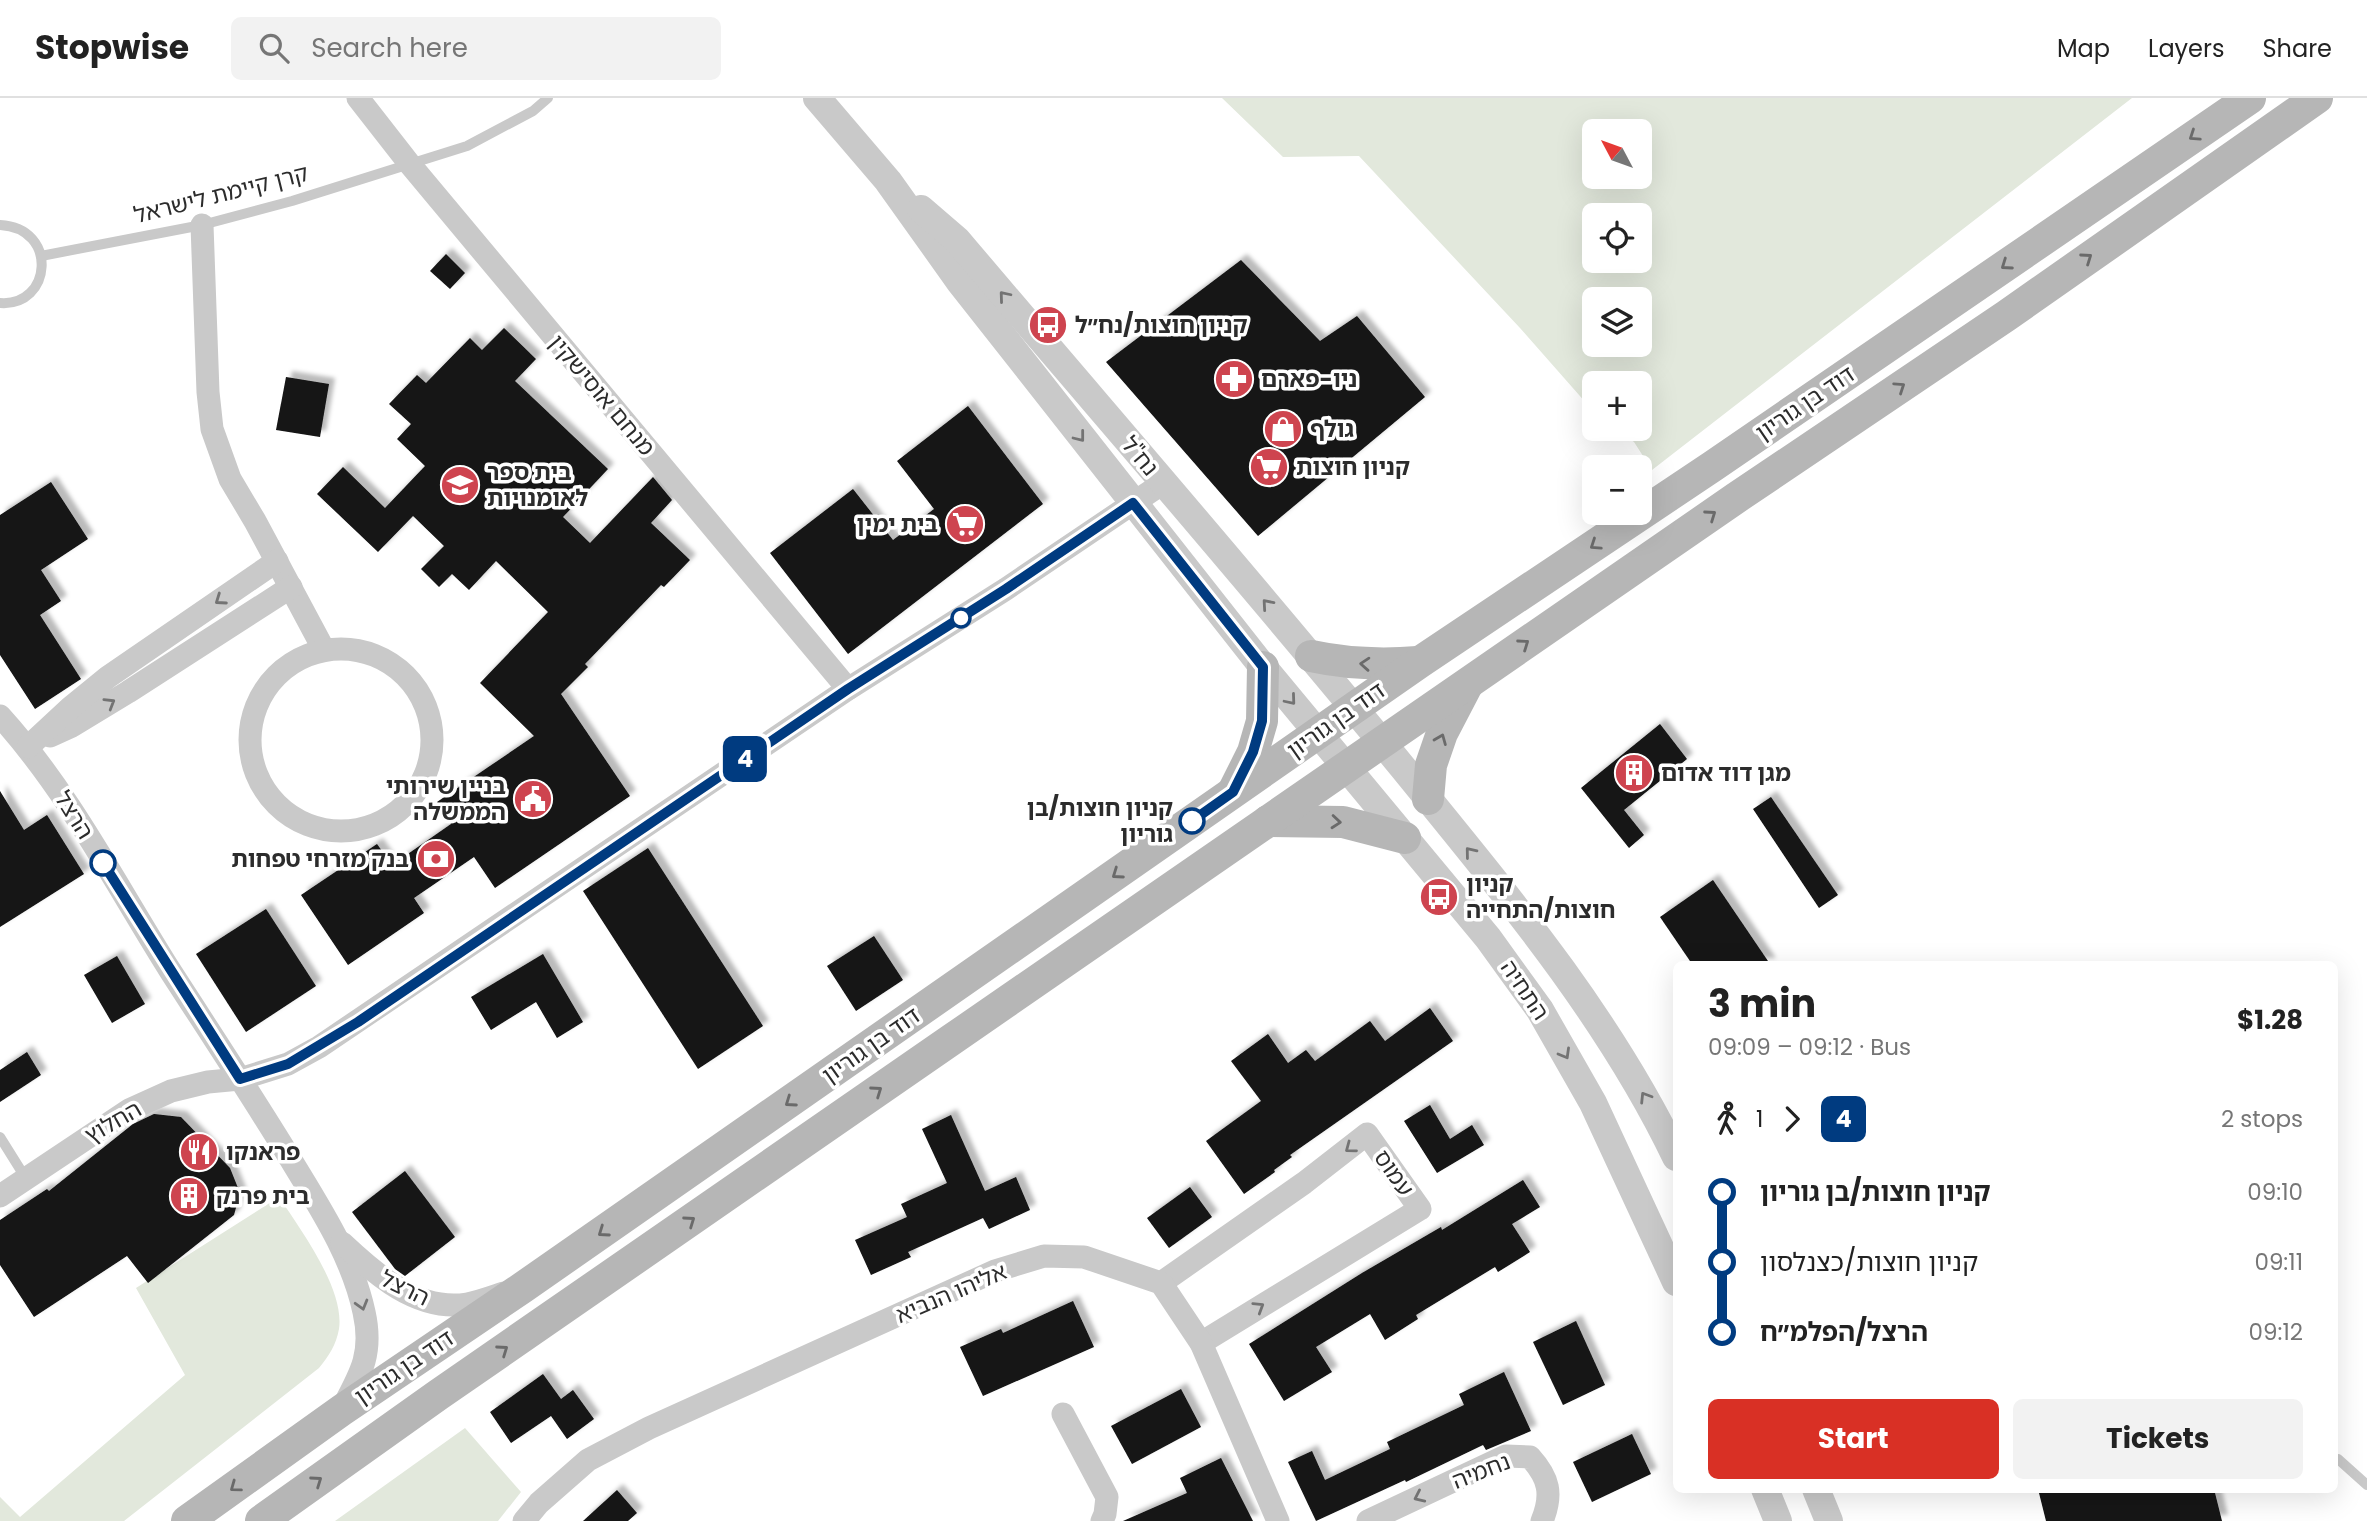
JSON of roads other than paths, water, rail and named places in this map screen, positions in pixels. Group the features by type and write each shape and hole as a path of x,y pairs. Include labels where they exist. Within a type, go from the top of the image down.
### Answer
{"main road":[{"name":"דוד בן גוריון","path":"187,1521 342,1409 522,1288 1318,732 1713,466 2250,98"},
{"name":"דוד בן גוריון","path":"261,1521 1346,766 2006,316 2318,98"},
{"path":"1311,656 1339,662 1377,665 1420,662"},
{"path":"1233,792 1253,752 1262,721 1263,667"},
{"path":"1428,799 1431,765 1442,733 1468,683"},
{"path":"1268,821 1343,822 1405,838"}],"street":[{"name":"מנחם אוסישקין","path":"358,98 408,162 848,689"},
{"name":"נח\"ל","path":"817,98 888,181 960,282 1263,667 1318,732"},
{"name":"נח\"ל","path":"888,181 957,240 1382,742"},
{"path":"202,225 208,392 212,429 230,479 324,650"},
{"name":"החלוץ","path":"0,1196 129,1110 171,1091 208,1082 240,1079 288,1064 319,1047 848,689 1006,589 1163,483"},
{"path":"28,747 108,677 277,561"},
{"path":"28,747 72,726 128,692 291,587"},
{"path":"352,649 380,657 404,673 422,696 431,724 431,752 423,780 406,804 382,821 355,830 326,830 296,820 272,800 255,773 249,741 255,710 270,682 294,662 324,650 352,649"},
{"name":"הרצל","path":"0,716 28,747 72,810 127,903 340,1241 364,1309 369,1341 363,1371 342,1409"},
{"name":"התחיה","path":"1318,732 1489,937 1540,1010 1593,1103 1673,1276"},
{"name":"התחיה","path":"1382,742 1508,899 1590,1009 1655,1113 1673,1151"},
{"name":"עמוס","path":"1161,1283 1367,1134 1420,1209 1201,1343"},
{"name":"הרצל","path":"340,1241 373,1272 404,1292 433,1304 465,1304 522,1288"},
{"name":"אליהו הנביא","path":"524,1521 539,1503 588,1460 649,1428 995,1271 1044,1256 1084,1257 1161,1283"},
{"path":"1161,1283 1201,1343 1278,1521"},
{"path":"1063,1414 1107,1497 1105,1514 1101,1521"},
{"name":"נחמיה","path":"1368,1521 1506,1456 1530,1457 1543,1471 1549,1490 1547,1509 1542,1521"},
{"path":"1767,1493 1778,1521"},
{"path":"1818,1493 1829,1521"}],"lane":[{"name":"קרן קיימת לישראל","path":"41,256 202,225 292,201 408,162 467,146 533,111 548,98"},
{"path":"0,225 11,226 31,236 41,256 42,269 30,292 20,300 0,303"},
{"path":"0,1137 25,1177"},
{"path":"2338,1459 2367,1485"}],"place":[{"name":"קניון חוצות/נח״ל","path":"1048,325"},
{"name":"ניו-פארם","path":"1234,379"},
{"name":"גולף","path":"1283,429"},
{"name":"קניון חוצות","path":"1269,467"},
{"name":"בית ספר לאומנויות","path":"460,485"},
{"name":"בית ימין","path":"965,524"},
{"name":"מגן דוד אדום","path":"1634,773"},
{"name":"בניין שירותי הממשלה","path":"533,799"},
{"name":"קניון חוצות/בן גוריון","path":"1192,821"},
{"name":"בנק מזרחי טפחות","path":"436,859"},
{"name":"קניון חוצות/התחייה","path":"1439,897"},
{"name":"פראנקו","path":"199,1152"},
{"name":"בית פרנק","path":"189,1196"}]}
